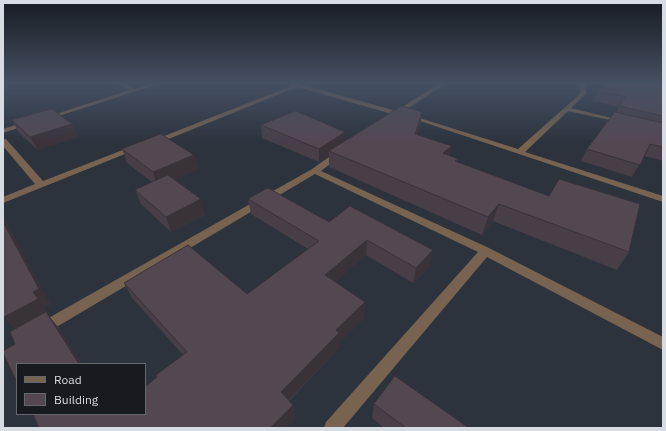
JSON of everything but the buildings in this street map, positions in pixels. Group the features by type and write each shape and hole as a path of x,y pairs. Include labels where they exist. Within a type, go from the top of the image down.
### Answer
{"street":[{"path":"40,120 92,104"},
{"path":"3,200 247,104"},
{"path":"365,104 520,152 663,199"},
{"path":"384,122 411,104"},
{"path":"520,152 573,104"},
{"path":"568,109 626,123"},
{"path":"3,131 32,122"},
{"path":"3,141 41,185"},
{"path":"30,335 315,171 347,148"},
{"path":"315,171 485,252 663,344"},
{"path":"332,428 485,252"}]}
